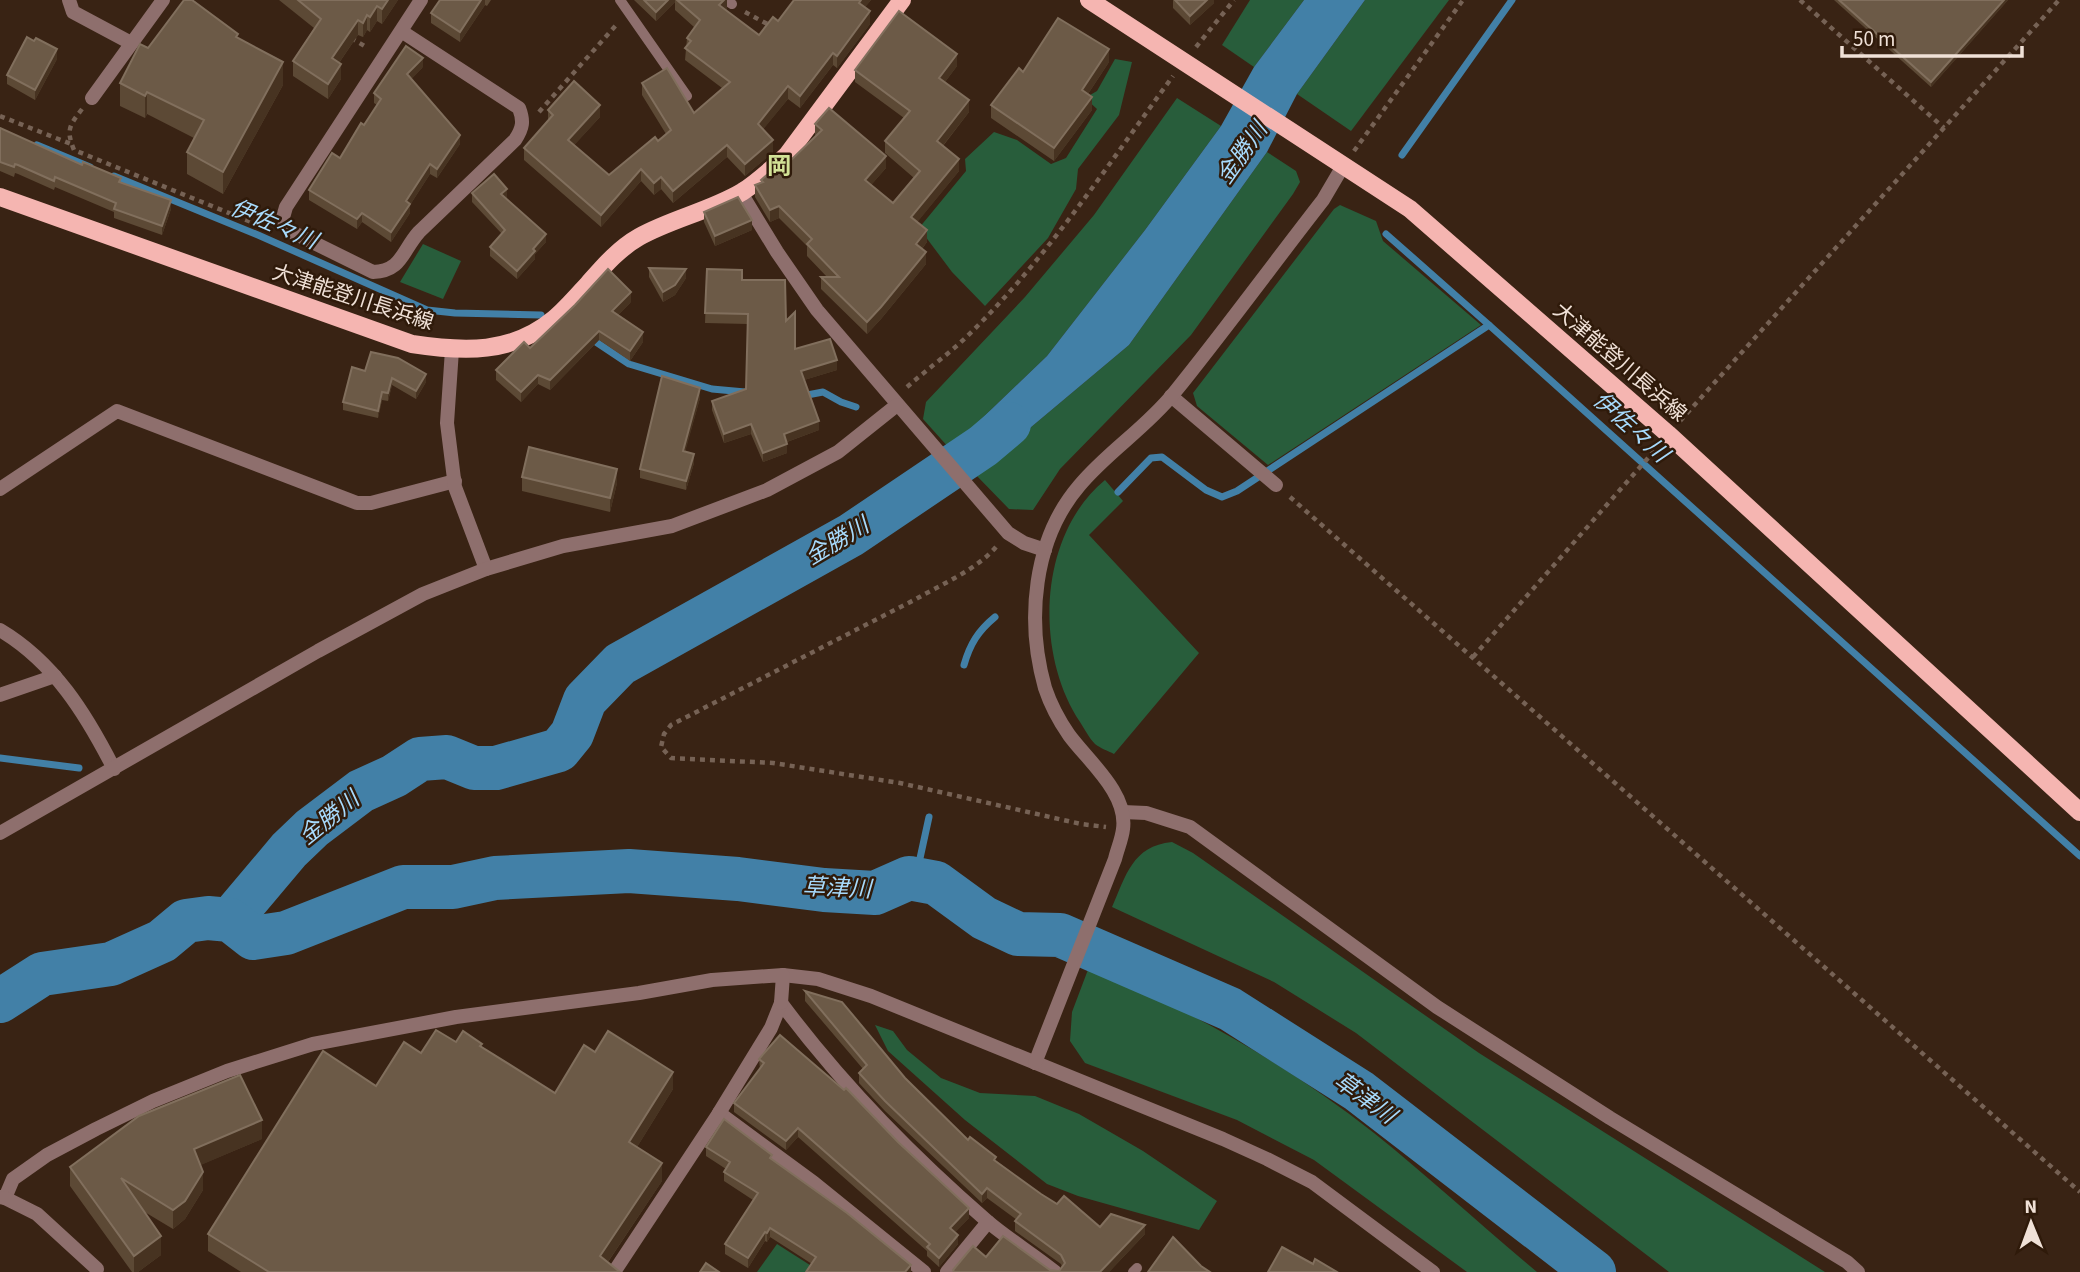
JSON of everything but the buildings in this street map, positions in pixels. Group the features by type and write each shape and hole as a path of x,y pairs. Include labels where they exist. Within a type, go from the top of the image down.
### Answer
{"main road":[{"name":"大津能登川長浜線","path":"0,197 412,344 452,350 486,350 515,343 531,335 555,318 619,250 638,238 741,192 787,155 902,0"},
{"name":"大津能登川長浜線","path":"1089,0 1410,209 1668,434 2080,812"}],"street":[{"path":"69,0 73,12 131,43"},
{"path":"92,98 163,0"},
{"path":"401,31 520,108 524,120 522,131 515,139 419,232 397,264 385,271 373,272 289,231 282,221 285,207 421,0"},
{"path":"1034,1063 1115,859 1124,829 1123,812 1110,783 1068,733 1046,691 1035,640 1035,604 1045,550 1061,512 1079,486 1171,396 1323,200 1343,166"},
{"path":"741,192 777,252 817,310 995,520 1008,533 1024,543 1045,550"},
{"path":"452,350 447,423 454,481 486,569"},
{"path":"1171,396 1276,485"},
{"path":"0,833 423,594 486,569 563,546 672,526 768,490 838,452 899,406"},
{"path":"0,489 117,411 357,503 371,503 454,481"},
{"path":"0,630 13,637 49,668 88,718 114,769"},
{"path":"0,695 55,676"},
{"path":"1123,812 1146,813 1190,827 1437,1007 1610,1118 1847,1262 1858,1272"},
{"path":"614,1272 719,1114 771,1028 781,1003 783,975"},
{"path":"99,1271 37,1214 2,1197 13,1179 47,1155 153,1101 227,1071 313,1044 456,1017 639,993 712,980 783,975 818,979 871,996 1223,1139 1312,1182 1433,1272"},
{"path":"781,1003 801,1030 872,1111 988,1222 1055,1272"},
{"path":"719,1114 814,1183 924,1272"},
{"path":"947,1272 988,1222"}],"lane":[{"path":"620,0 687,96"}],"path":[{"path":"899,406 1007,293 1068,220 1184,62 1234,0"},
{"path":"1343,166 1463,0"},
{"path":"1800,0 1944,128"},
{"path":"1668,434 2059,0"},
{"path":"729,2 779,32"},
{"path":"524,120 541,111 627,13"},
{"path":"342,31 383,59"},
{"path":"92,98 70,124 69,137 74,150 261,226 282,221"},
{"path":"0,116 72,144"},
{"path":"1473,657 1650,456"},
{"path":"1276,485 2080,1192"},
{"path":"1008,533 990,553 916,599 671,725 664,734 661,747 671,758 785,765 900,783 1080,824 1124,829"}],"green space":[{"path":"1250,0 1304,0 1254,67 1222,45"},
{"path":"1365,0 1449,0 1351,131 1297,94"},
{"path":"1115,59 1132,62 1119,115 1078,169 1076,189 1048,238 985,306 952,272 919,228 966,171 965,159 994,132 1017,140 1051,164 1066,158 1097,109 1085,98 1097,91"},
{"path":"1177,98 1221,126 1145,230 1047,356 950,449 923,419 926,402 1025,297 1094,215"},
{"path":"1267,152 1296,171 1300,182 1293,194 1191,335 1060,469 1033,510 1009,509 975,474 1129,345"},
{"path":"1340,205 1376,221 1383,241 1481,325 1268,465 1197,406 1193,393 1334,209"},
{"path":"423,244 461,261 443,299 400,282"},
{"path":"1105,480 1123,501 1089,535 1199,653 1114,754 1093,742 1065,694 1055,663 1050,630 1050,596 1066,531 1083,503"},
{"path":"1172,842 1193,853 1479,1053 1825,1272 1669,1272 1356,1033 1274,982 1112,907 1132,864 1139,856 1148,849"},
{"path":"1089,967 1201,1020 1307,1084 1395,1150 1537,1272 1467,1272 1314,1160 1237,1120 1085,1063 1070,1041 1072,1012"},
{"path":"875,1025 893,1031 907,1050 941,1078 980,1093 1035,1096 1079,1114 1143,1151 1217,1201 1199,1230 1078,1196 1047,1184 965,1120 888,1051"},
{"path":"777,1244 813,1267 810,1272 757,1272"}],"water":[{"path":"1304,0 1365,0 1297,94 1267,152 1129,345 975,474 950,449 1047,356 1145,230 1221,126 1254,67"}],"waterway":[{"path":"1402,155 1512,0"},
{"name":"伊佐々川","path":"37,145 90,167"},
{"name":"伊佐々川","path":"114,176 258,235 427,310 541,315"},
{"path":"1386,234 1489,325"},
{"name":"伊佐々川","path":"1118,492 1151,458 1162,457 1206,490 1222,497 1237,491 1489,325 2080,856"},
{"name":"伊佐々川","path":"590,338 629,364 712,389 745,392"},
{"name":"伊佐々川","path":"802,396 823,392 856,407"},
{"name":"金勝川","path":"230,920 289,850 312,828 361,791 394,776 420,759 447,757 474,768 496,768 559,750 572,734 585,700 620,664 851,535 983,446 1009,424"},
{"name":"伊佐々川","path":"964,665 975,638 995,617"},
{"path":"0,758 79,768"},
{"name":"伊佐々川","path":"909,878 917,872 929,817"},
{"name":"草津川","path":"0,1001 42,974 111,964 162,941 186,921 208,918 230,920 253,938 286,933 403,887 453,887 495,878 629,871 875,893 909,878 936,883 984,918 1018,934 1060,935 1230,1009 1359,1091 1594,1272"}],"district":[{"name":"岡","path":"779,166"}]}
